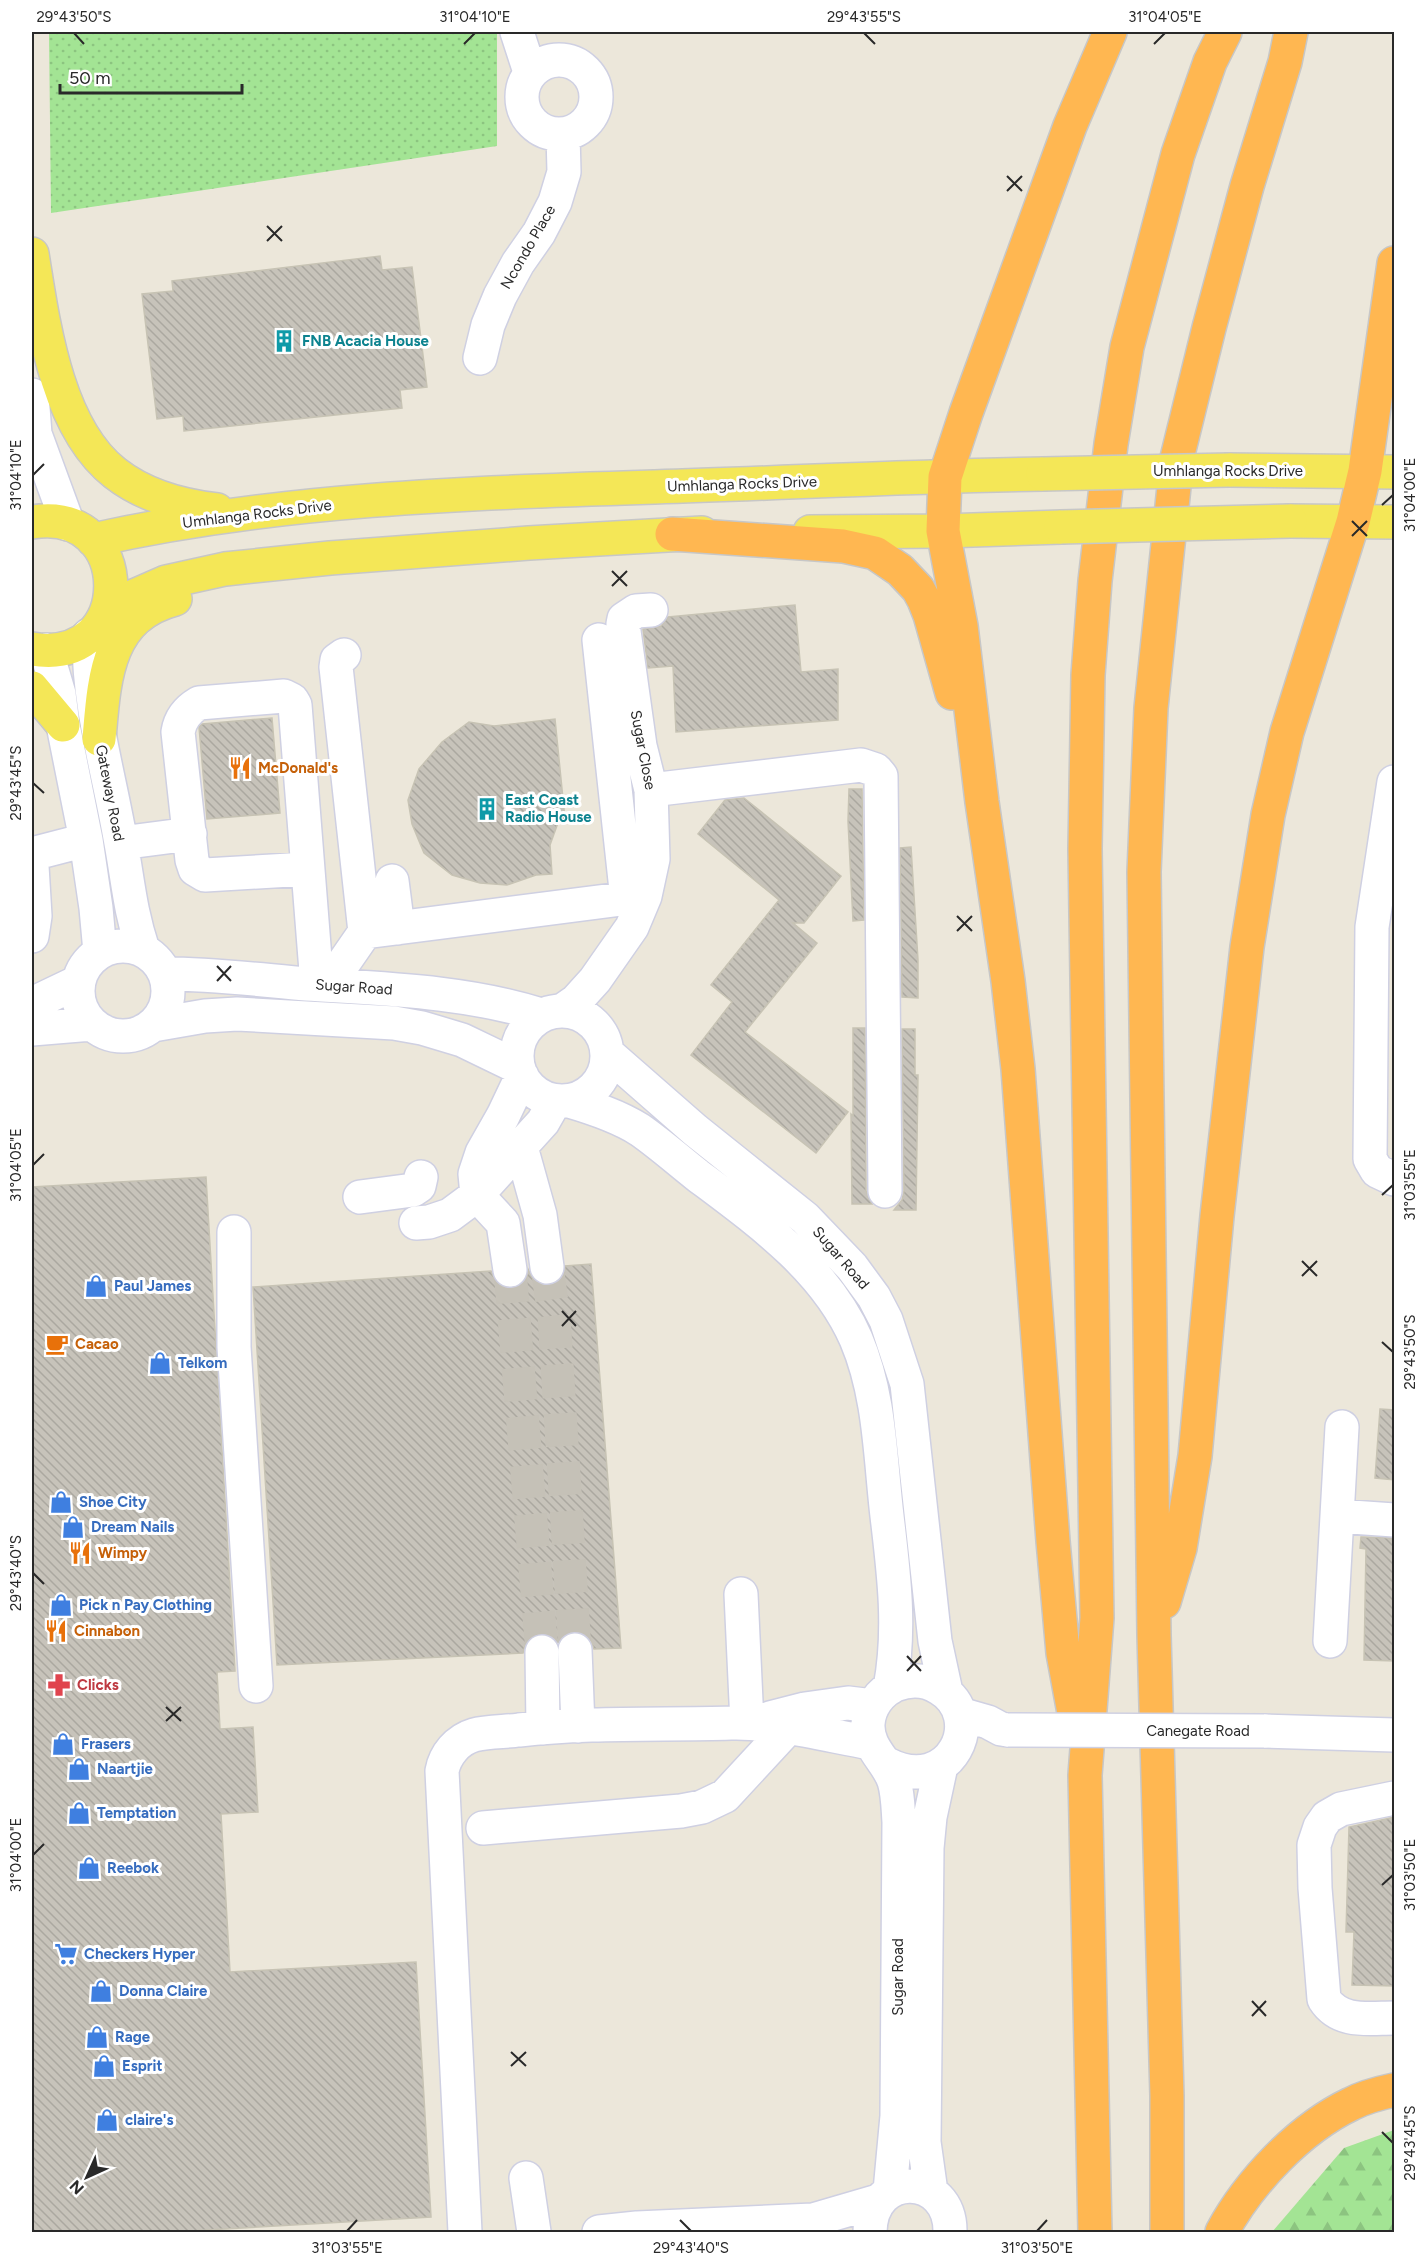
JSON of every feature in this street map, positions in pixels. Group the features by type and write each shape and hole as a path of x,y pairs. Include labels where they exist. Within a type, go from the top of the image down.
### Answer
{"highway":[{"path":"1085,1775 1060,1624 1018,1069 961,626 944,531 945,477 966,413 1070,126 1110,32"},
{"path":"1095,2232 1085,1775 1097,1618 1085,849 1088,675 1095,581 1111,444 1127,346 1178,154 1212,46 1225,32"},
{"path":"1167,2232 1167,2096 1154,1635 1144,883 1151,708 1177,459 1247,186 1288,47 1299,32"},
{"path":"1154,1635 1180,1548 1195,1456 1217,1216 1244,970 1268,815 1287,732 1353,522 1380,471 1395,263"},
{"path":"672,534 843,546 875,553 900,570 918,589 930,615 982,802"},
{"path":"1222,2232 1266,2170 1304,2132 1351,2103 1395,2090"}],"main road":[{"path":"32,254 41,308 62,388 78,425 102,462 126,481 166,499 199,508 246,514"},
{"name":"Umhlanga Rocks Drive","path":"32,522 47,521 80,532 172,524 369,501 528,491 992,475 1229,470 1380,471"},
{"path":"109,607 166,582 202,572 330,558 672,534 944,531 1290,521 1395,522"},
{"path":"39,650 69,647 89,635 101,623 109,607 112,586 110,571 103,552 80,532"},
{"path":"99,739 103,695 111,657 129,624 166,601 306,569 330,558"},
{"path":"32,688 63,725"}],"street":[{"path":"517,32 530,72"},
{"path":"556,32 575,63"},
{"path":"551,60 575,63 585,70 596,91 596,103 592,115 585,124 575,131 563,134 551,133 539,128 530,120 523,108 522,96 524,84 530,72 540,64 551,60"},
{"name":"Ncondo Place","path":"480,358 488,325 500,296 518,263 539,233 555,202 564,171 563,134"},
{"path":"32,395 35,434 80,532"},
{"name":"Sugar Close","path":"552,1013 585,992 632,927 636,897 652,859 651,790 639,746 622,624 627,615 636,611 651,610"},
{"name":"Gateway Road","path":"89,635 89,666 99,739 121,843 132,918 143,950"},
{"path":"323,984 365,932 636,897 599,640"},
{"path":"39,650 59,694 86,840 100,952"},
{"path":"344,655 337,660 336,667 365,932"},
{"path":"307,869 205,875 195,870 178,732 181,718 199,703 284,696 292,700 307,869 323,984"},
{"path":"651,790 861,765 876,770 881,776 885,1191"},
{"path":"1395,782 1372,927 1370,1159 1377,1171 1395,1179"},
{"path":"121,843 190,834"},
{"path":"32,854 86,840"},
{"path":"32,866 35,916 32,936"},
{"path":"392,881 398,928"},
{"path":"117,946 134,947 143,950 157,960 166,974 169,996 161,1017 153,1025 134,1035 123,1037 101,1031 92,1024 82,1009 78,982 85,965 100,952 117,946"},
{"name":"Sugar Close","path":"602,970 599,1000 605,1044"},
{"name":"Sugar Road","path":"166,974 216,975 245,979 415,990 552,1013"},
{"path":"32,1004 78,982"},
{"path":"153,1025 205,1016 237,1014 394,1023 422,1028 462,1040 520,1072 536,1092 562,1101 580,1098 597,1084 606,1065 605,1044 595,1025 586,1017 575,1012 552,1013 529,1024 520,1037 517,1052 520,1072 503,1116 477,1164 475,1174 477,1195 503,1223 510,1270"},
{"path":"32,1029 92,1024"},
{"name":"Sugar Road","path":"605,1044 695,1130 805,1218 852,1267 874,1297 882,1313 894,1341 907,1384 935,1641 951,1729 930,1817 927,1858 924,2142 931,2192"},
{"path":"416,1223 429,1222 450,1215 477,1195 562,1101"},
{"name":"Sugar Road","path":"562,1101 608,1114 640,1130 728,1198 814,1273 844,1315 865,1364 877,1411 897,1627 894,1664 881,1697"},
{"path":"521,1147 540,1215 547,1267"},
{"path":"360,1197 412,1190 419,1186 421,1177"},
{"path":"234,1232 234,1347 256,1686"},
{"path":"1330,1641 1342,1427"},
{"path":"1337,1516 1395,1520"},
{"path":"734,1594 744,1723"},
{"path":"575,1650 578,1726"},
{"path":"542,1652 543,1728"},
{"path":"465,2232 442,1771 444,1762 456,1745 474,1736 578,1726 744,1723 817,1731 879,1754 900,1771 914,1774 928,1772 951,1729 933,1684 918,1681 904,1682 881,1697 805,1709 744,1723"},
{"path":"879,1754 868,1724 881,1697"},
{"name":"Canegate Road","path":"951,1729 988,1722 1005,1729 1264,1731 1395,1735"},
{"path":"483,1828 681,1811 702,1807 725,1796 787,1728"},
{"name":"Sugar Road","path":"870,2232 870,2217 884,2196 897,2116 899,1822 896,1791 879,1754"},
{"path":"1395,1798 1341,1809 1327,1817 1320,1827 1314,1845 1324,1999 1334,2011 1345,2017 1353,2019 1395,2018"},
{"path":"526,2178 534,2232"},
{"path":"599,2232 637,2228 813,2220 911,2186 931,2192 943,2204 950,2219 950,2232"}],"green space":[{"path":"49,32 497,32 497,146 51,213"},
{"path":"1394,2130 1394,2232 1272,2232 1344,2148"}],"building":[{"name":"FNB Acacia House","path":"380,256 382,270 412,267 427,387 400,390 402,408 184,431 183,416 157,419 142,294 173,291 172,281"},
{"path":"795,605 801,672 838,669 838,720 676,732 673,666 648,668 643,629 661,626 668,617"},
{"name":"McDonald's","path":"272,718 280,813 207,819 199,727 202,724"},
{"name":"East Coast Radio House","path":"555,719 565,819 559,820 550,845 552,874 536,875 507,885 480,883 452,875 424,853 412,824 408,800 419,769 442,742 469,722 494,726"},
{"path":"849,789 862,789 864,920 853,921 848,821"},
{"path":"744,798 841,876 804,923 793,923 817,943 745,1032 848,1112 816,1153 691,1055 732,1002 711,985 779,900 698,834 725,800"},
{"path":"911,847 918,998 902,997 900,848"},
{"path":"853,1028 865,1028 866,1191 872,1204 852,1204"},
{"path":"902,1029 915,1029 915,1075 918,1075 916,1210 894,1210 902,1200 904,1191"},
{"path":"206,1177 235,1671 217,1672 220,1729 253,1727 258,1812 221,1814 230,1972 416,1962 431,2217 172,2232 32,2232 32,1187"},
{"path":"591,1264 621,1648 594,1649 591,1641 584,1634 574,1631 565,1635 558,1642 551,1635 541,1633 533,1636 526,1642 523,1653 277,1665 253,1287 491,1271 496,1282 504,1288 512,1289 522,1284 527,1277 528,1269 533,1279 549,1286 559,1281 564,1275 565,1266"},
{"path":"1380,1409 1395,1410 1395,1480 1375,1478"},
{"path":"1361,1537 1395,1538 1395,1661 1364,1660 1366,1549 1360,1548"},
{"path":"1395,1817 1395,1986 1352,1985 1354,1932 1346,1932 1349,1827"}],"tunnel":[{"path":"547,1267 554,1316 575,1650"},
{"path":"510,1270 542,1652"}],"place":[{"name":"FNB Acacia House","path":"284,341"},
{"name":"McDonald's","path":"240,768"},
{"name":"East Coast Radio House","path":"487,809"},
{"name":"Paul James","path":"96,1286"},
{"name":"Cacao","path":"57,1344"},
{"name":"Telkom","path":"160,1363"},
{"name":"Shoe City","path":"61,1502"},
{"name":"Dream Nails","path":"73,1527"},
{"name":"Wimpy","path":"80,1553"},
{"name":"Pick n Pay Clothing","path":"61,1605"},
{"name":"Cinnabon","path":"56,1631"},
{"name":"Clicks","path":"59,1685"},
{"name":"Frasers","path":"63,1744"},
{"name":"Naartjie","path":"79,1769"},
{"name":"Temptation","path":"79,1813"},
{"name":"Reebok","path":"89,1868"},
{"name":"Checkers Hyper","path":"66,1954"},
{"name":"Donna Claire","path":"101,1991"},
{"name":"Rage","path":"97,2037"},
{"name":"Esprit","path":"104,2066"},
{"name":"claire's","path":"107,2120"}]}
